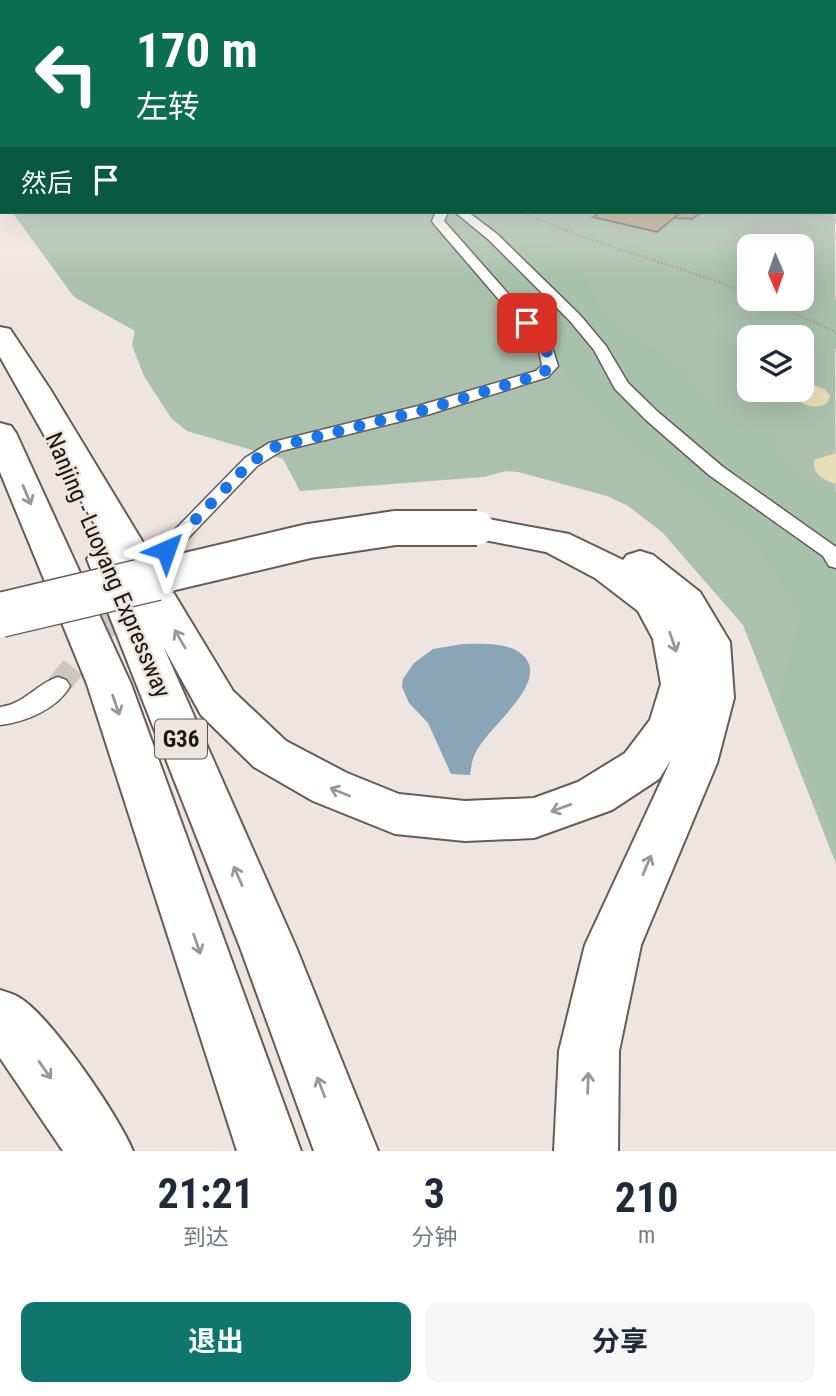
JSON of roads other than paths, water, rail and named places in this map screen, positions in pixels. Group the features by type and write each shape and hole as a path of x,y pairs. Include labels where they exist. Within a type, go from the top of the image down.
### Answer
{"highway":[{"name":"Nanjing - Luoyang Expressway","path":"0,335 36,389 268,947 346,1151"},
{"path":"0,597 304,527 402,515 475,520 556,542 609,569 653,603 674,639 683,684 671,725 642,766 595,796 534,818 464,821 396,814 330,787 270,754 217,703 36,389"},
{"name":"Nanjing - Luoyang Expressway","path":"0,433 109,684 269,1151"},
{"path":"0,615 309,541 395,528 530,515 589,538 643,565 686,601 709,642 712,698 694,763 613,945 589,1051 586,1151"},
{"path":"0,1018 26,1042 101,1151"}],"street":[{"path":"166,550 251,462 275,447 424,410 542,374 550,366 545,344 438,221 441,214"},
{"path":"464,214 493,237 575,318 601,349 621,386 652,416 716,471 830,552 836,561"},
{"path":"0,716 13,715 38,704 58,686"}],"water":[{"path":"463,644 499,645 516,650 528,662 530,673 520,697 475,754 470,775 451,774 428,723 409,703 402,687 403,679 414,663 433,649"}],"tunnel":[{"path":"143,579 166,550"},
{"path":"58,686 144,578"}]}
